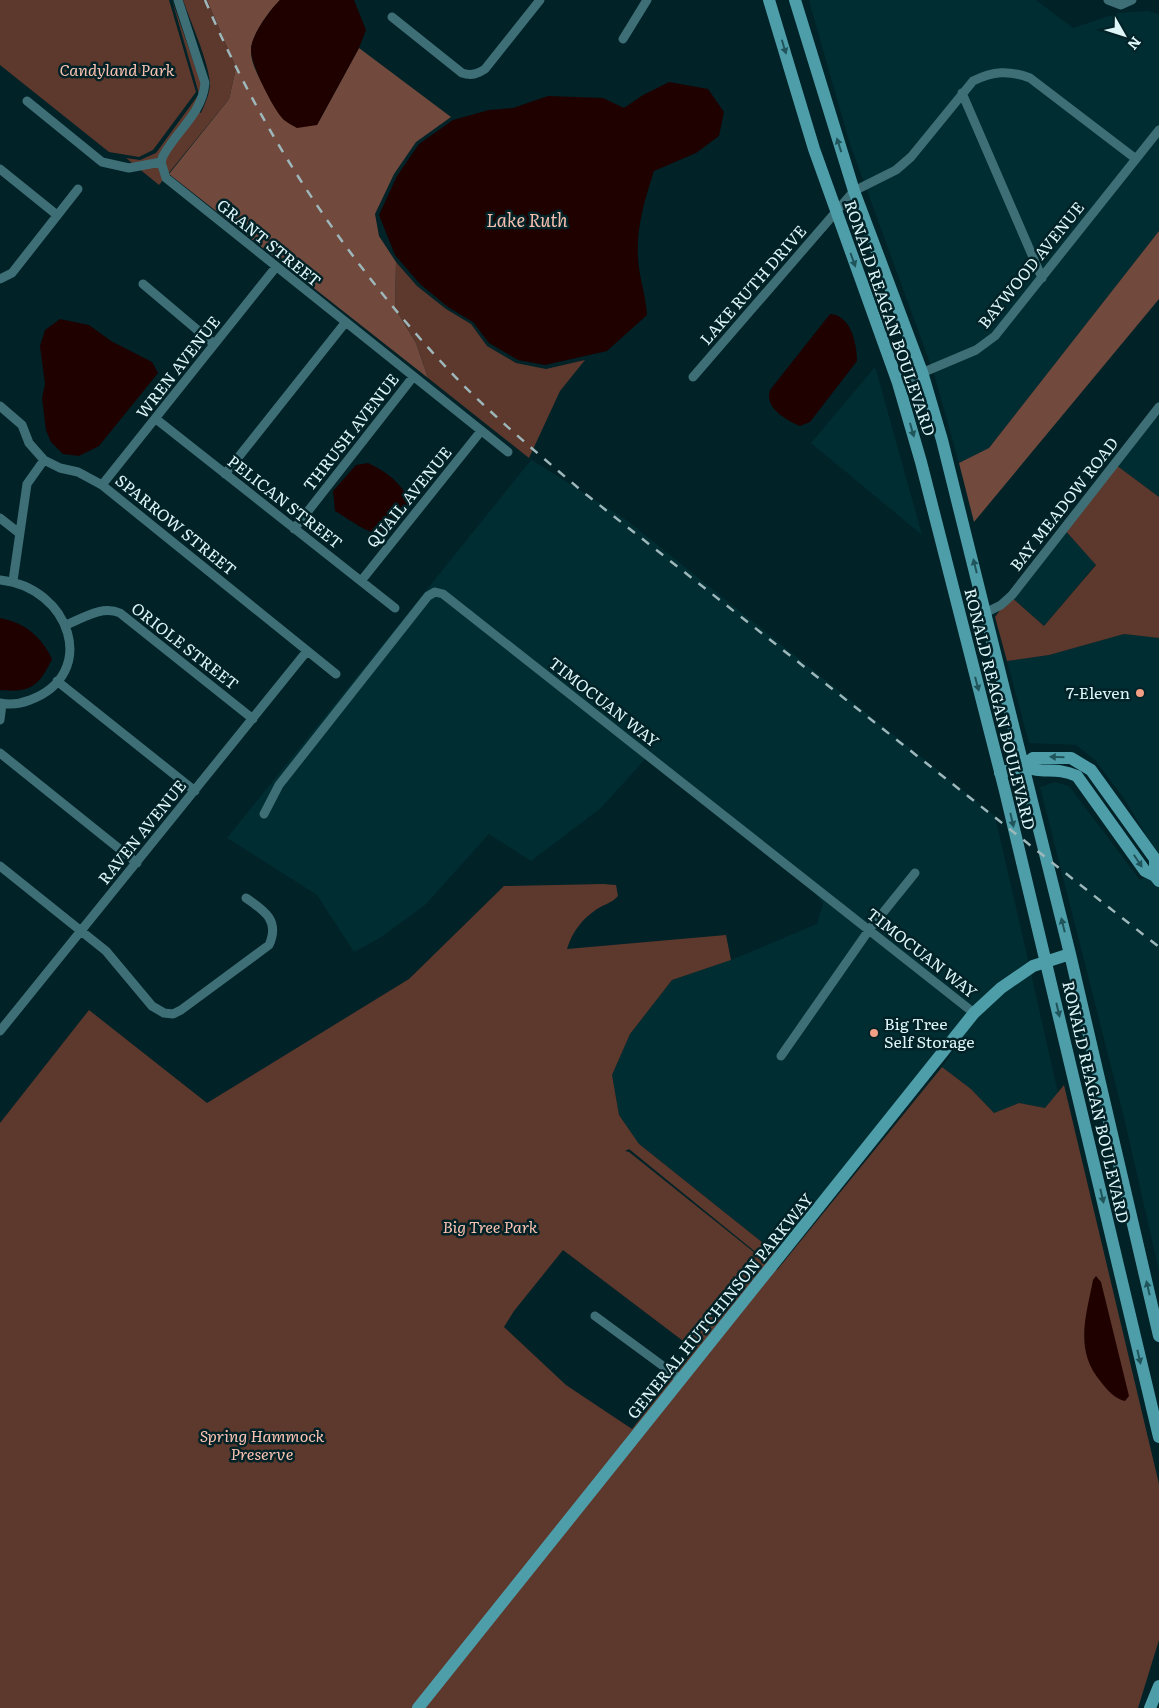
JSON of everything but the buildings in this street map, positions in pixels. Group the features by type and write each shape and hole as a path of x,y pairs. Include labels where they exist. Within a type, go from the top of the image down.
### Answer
{"main road":[{"name":"RONALD REAGAN BOULEVARD","path":"769,0 814,149 898,383 939,527 1046,962 1159,1437"},
{"name":"RONALD REAGAN BOULEVARD","path":"795,0 854,191 922,372 986,612 1070,954 1159,1336"},
{"path":"1000,773 1023,766 1033,758 1039,757 1071,758 1091,770 1155,859 1157,879"},
{"name":"GENERAL HUTCHINSON PARKWAY","path":"418,1708 974,1013 1001,988 1033,966 1070,954"},
{"path":"1150,1708 1159,1686"}],"street":[{"path":"27,101 102,162 129,168 161,162 170,144 199,108 205,89 204,72 178,0"},
{"path":"622,39 647,0"},
{"path":"1108,0 1121,5 1132,0"},
{"path":"392,17 462,73 469,75 477,74 485,69 535,2"},
{"path":"854,191 896,170 911,158 973,80 986,74 1014,72 1030,78 1136,159"},
{"path":"962,93 1042,278"},
{"name":"BAYWOOD AVENUE","path":"898,383 976,350 995,336 1159,130"},
{"name":"GRANT STREET","path":"161,162 166,178 173,185 508,452"},
{"path":"0,169 57,215"},
{"path":"0,279 12,273 78,189"},
{"name":"LAKE RUTH DRIVE","path":"693,377 837,214 854,191"},
{"name":"WREN AVENUE","path":"102,485 276,267"},
{"path":"143,284 214,344"},
{"path":"225,474 345,323"},
{"name":"THRUSH AVENUE","path":"294,529 413,376"},
{"name":"SPARROW STREET","path":"0,406 22,425 29,443 44,460 60,468 78,472 102,485 336,674"},
{"name":"BAY MEADOW ROAD","path":"986,612 1001,605 1012,595 1159,407"},
{"name":"PELICAN STREET","path":"156,419 395,608"},
{"name":"QUAIL AVENUE","path":"361,581 481,431"},
{"path":"13,582 27,484 44,460"},
{"path":"0,518 19,533"},
{"path":"0,580 13,582 39,593 51,603 66,625 69,652 63,672 57,681 35,698 14,704 1,704 0,720"},
{"name":"TIMOCUAN WAY","path":"264,814 279,785 428,596 435,592 443,594 974,1013"},
{"name":"ORIOLE STREET","path":"66,625 102,610 111,609 120,613 253,719"},
{"name":"RAVEN AVENUE","path":"0,1031 307,651"},
{"path":"57,681 194,792"},
{"path":"0,753 137,863"},
{"path":"0,866 82,931 114,960 152,1006 164,1013 173,1014 181,1010 269,945 274,930 269,916 246,898"},
{"path":"781,1056 869,930 915,873"},
{"path":"595,1316 682,1380"}],"shaded area":[{"path":"207,0 280,0 266,16 254,37 251,50 254,67 258,76 284,119 317,125 359,48 451,117 416,142 394,174 375,214 379,236 396,262 395,308 416,343 428,378 169,174 229,99 236,68"},
{"path":"1036,0 1073,28 1118,13 1148,11 1159,14 1159,231 989,448 959,463 934,374 850,144 809,1"},
{"path":"1159,231 1159,299 974,522 959,463 989,448"},
{"path":"875,367 877,373 922,535 811,443"},
{"path":"1156,416 1159,418 1159,497 1116,465"},
{"path":"529,458 625,519 995,816 1029,964 996,986 777,1254 639,1144 619,1115 612,1075 630,1034 672,980 731,960 817,924 823,903 806,882 647,757 601,808 531,861 489,834 425,905 380,938 354,952 317,895 227,838 531,460"},
{"path":"1064,529 1096,564 1044,626 1010,596"},
{"path":"1124,634 1159,638 1159,857 1125,800 1095,760 1076,745 1029,743 1007,661 1049,655"},
{"path":"1055,782 1069,786 1140,880 1146,876 1153,880 1159,888 1159,1271 1125,1122 1040,787"},
{"path":"1031,973 1062,1111 1019,1103 994,1113 971,1089 942,1067 977,1016 1001,992"}],"green space":[{"name":"Candyland Park","path":"0,0 169,0 196,92 153,150 139,157 109,152 0,65"},
{"path":"172,0 201,83 200,93 193,109 201,113 208,95 210,83 203,53 183,0 207,0 236,68 229,99 159,185 126,158 140,160 156,153 199,94"},
{"path":"396,262 417,286 446,309 471,324 487,346 516,363 546,369 585,360 560,391 529,458 428,378 416,343 395,308"},
{"path":"1116,465 1159,497 1159,638 1124,634 1049,655 1007,661 995,617 1010,596 1044,626 1096,565 1064,529"},
{"name":"Spring Hammock Preserve","path":"616,885 618,896 597,909 582,922 567,949 726,935 731,960 672,980 630,1034 612,1075 619,1115 639,1144 777,1254 769,1264 777,1270 942,1067 971,1089 994,1113 1019,1103 1045,1108 1064,1085 1159,1484 1159,1640 1138,1708 0,1708 0,1123 89,1010 207,1103 409,979 504,886","holes":["629,1149 758,1254 760,1257 629,1152 625,1151","563,1250 695,1350 632,1429 566,1385 504,1327 514,1311"]}],"water":[{"path":"280,0 354,0 366,30 359,48 317,125 297,128 284,120 274,107 263,86 252,57 251,50 254,37 266,16"},
{"name":"Lake Ruth","path":"669,82 708,89 724,112 719,136 696,153 654,171 647,192 638,236 639,265 647,315 607,351 545,365 518,360 489,343 473,322 448,307 420,284 395,255 379,215 397,176 419,144 453,120 489,110 513,108 548,96 603,98 624,108 643,95"},
{"path":"830,314 843,319 848,325 856,347 857,361 810,422 800,426 783,417 773,408 769,396 770,390"},
{"path":"60,319 89,325 111,341 152,362 158,373 99,446 79,456 63,454 51,442 46,430 42,398 45,384 40,346 45,330"},
{"path":"368,463 392,478 402,488 410,501 391,525 377,532 360,527 335,511 333,491 356,465"},
{"path":"0,618 25,627 43,644 52,659 43,676 27,689 0,690"},
{"path":"1096,1276 1101,1282 1129,1396 1125,1401 1115,1396 1106,1388 1087,1358 1084,1333 1085,1320 1093,1280"}],"railway":[{"path":"205,0 229,53 256,105 316,204 349,251 385,297 462,384 506,426 583,492 1159,947"}],"place":[{"name":"7-Eleven","path":"1140,693"},
{"name":"Big Tree Self Storage","path":"874,1033"}],"park label":[{"name":"Big Tree Park","path":"490,1227"}]}
